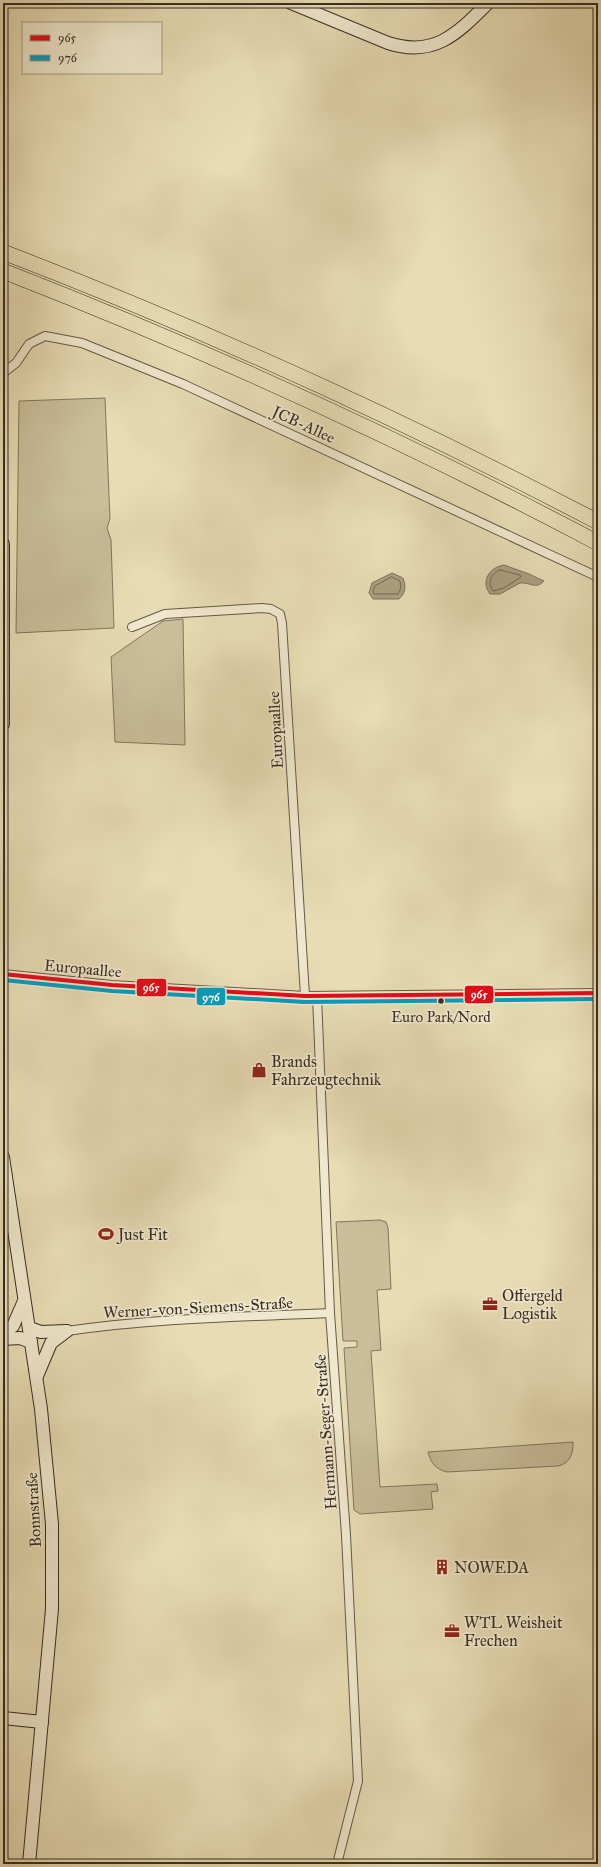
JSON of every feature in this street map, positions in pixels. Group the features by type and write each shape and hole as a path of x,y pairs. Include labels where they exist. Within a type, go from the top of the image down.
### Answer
{"highway":[{"path":"3,252 160,316 296,375 432,439 598,522"},
{"path":"3,271 159,335 295,394 450,468 598,542"}],"main road":[{"path":"291,3 388,43 402,48 415,49 436,44 447,38 488,3"},
{"path":"3,544 3,724"},
{"name":"Bonnstraße","path":"3,1157 46,1442 52,1524 52,1609 29,1864"},
{"path":"3,1334 13,1326 24,1300"},
{"path":"29,1328 41,1332 67,1331"},
{"path":"36,1378 51,1343 67,1331"},
{"path":"3,1339 20,1338 31,1342"},
{"path":"3,1718 42,1722"}],"street":[{"name":"JCB-Allee","path":"3,373 16,363 29,344 45,336 82,343 183,384 598,576"},
{"name":"Europaallee","path":"132,627 165,614 262,608 271,609 280,614 282,623 305,996"},
{"name":"Europaallee","path":"3,974 112,985 305,996 598,992"},
{"name":"Hermann-Seger-Straße","path":"317,996 330,1313 346,1535 358,1781 337,1864"},
{"name":"Werner-von-Siemens-Straße","path":"67,1331 102,1326 179,1320 330,1313"}],"shaded area":[{"path":"105,398 110,519 107,528 111,540 114,628 16,633 19,401"},
{"path":"183,619 185,745 115,742 111,657 163,621"},
{"path":"380,1220 386,1222 388,1228 391,1289 377,1290 381,1350 371,1351 380,1487 437,1484 438,1491 431,1492 433,1509 360,1514 354,1510 344,1348 357,1347 357,1341 343,1341 336,1222"},
{"path":"573,1442 570,1457 566,1463 558,1466 447,1472 434,1465 428,1452"}],"water":[{"path":"504,565 544,581 538,585 520,583 500,594 490,594 486,584 488,575 494,569"},
{"path":"392,573 403,578 405,589 401,597 399,599 373,599 369,593 372,583"}],"transit line":[{"name":"965","path":"3,544 3,724"},
{"name":"965","path":"3,974 112,985 305,996 598,993"},
{"name":"976","path":"3,980 112,991 305,1002 598,999"}],"place":[{"name":"Euro Park/Nord","path":"441,1001"},
{"name":"Brands Fahrzeugtechnik","path":"259,1070"},
{"name":"Just Fit","path":"106,1234"},
{"name":"Offergeld Logistik","path":"490,1304"},
{"name":"NOWEDA","path":"442,1567"},
{"name":"WTL Weisheit Frechen","path":"452,1631"}]}
